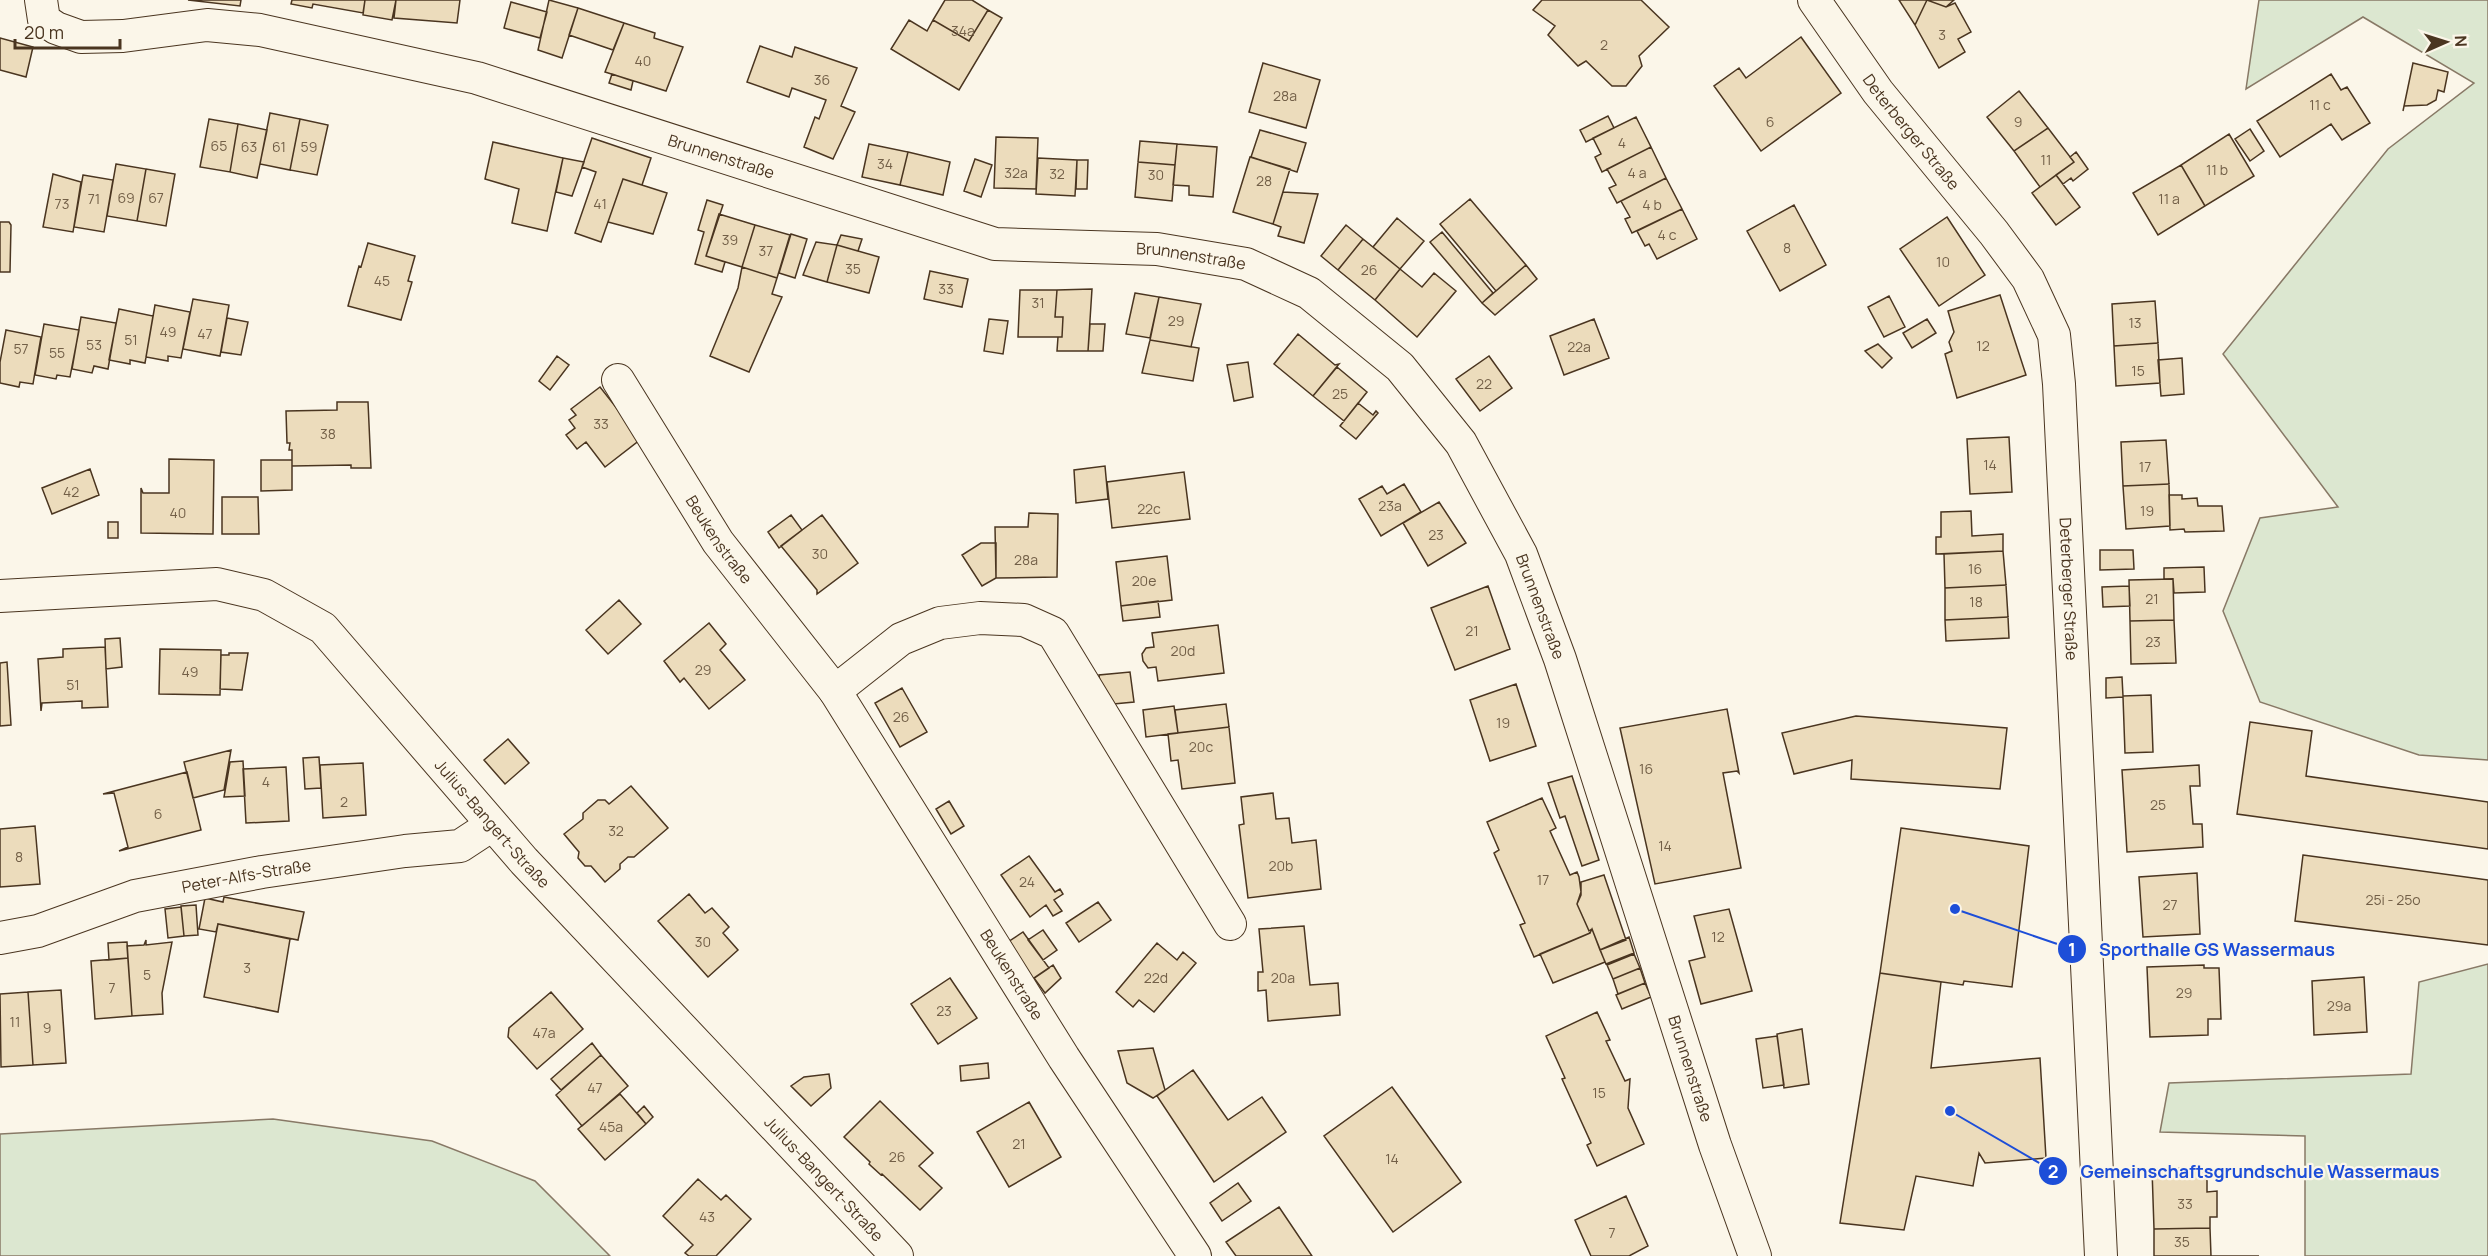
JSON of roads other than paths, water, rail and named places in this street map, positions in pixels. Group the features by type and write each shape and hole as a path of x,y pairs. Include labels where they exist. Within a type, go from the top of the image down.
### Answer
{"street":[{"name":"Brunnenstraße","path":"41,0 44,20 56,28 81,37 123,36 207,25 260,30 477,78 995,244 1157,249 1246,264 1309,293 1400,367 1461,443 1521,554 1560,659 1715,1145 1755,1256"},
{"name":"Deterberger Straße","path":"1814,0 1878,92 1994,233 2028,279 2054,335 2060,384 2101,1256"},
{"name":"Beukenstraße","path":"618,380 718,542 835,691 1064,1058 1195,1256"},
{"name":"Julius-Bangert-Straße","path":"0,596 217,584 264,595 323,628 492,825 897,1256"},
{"path":"835,691 901,639 940,623 980,618 1024,620 1053,633 1230,924"},
{"name":"Peter-Alfs-Straße","path":"0,939 38,931 135,896 262,872 405,851 460,846 492,825"}],"place":[{"name":"Sporthalle GS Wassermaus","path":"1955,909"},
{"name":"Gemeinschaftsgrundschule Wassermaus","path":"1950,1111"}]}
